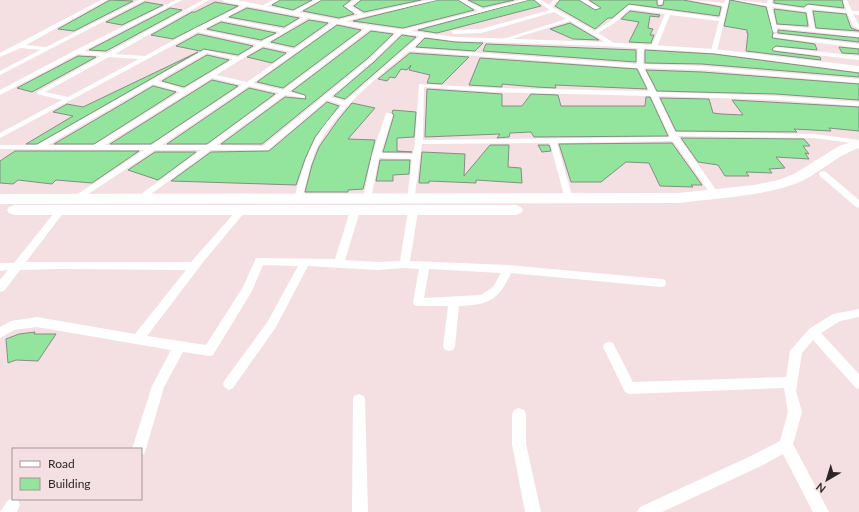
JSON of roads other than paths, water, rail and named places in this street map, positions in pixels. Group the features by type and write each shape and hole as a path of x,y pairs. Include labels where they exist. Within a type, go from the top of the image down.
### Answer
{"main road":[{"path":"0,210 355,211 412,205 568,199 678,198 755,189 799,177 843,149 859,143"},
{"path":"0,199 367,199 412,205 644,209 764,194 793,188 823,174 859,152"}],"street":[{"path":"0,56 105,0"},
{"path":"0,72 143,0"},
{"path":"0,93 76,52 180,0"},
{"path":"68,99 39,93 207,0"},
{"path":"225,0 369,28 455,39 612,44 714,51 859,69"},
{"path":"262,7 277,0"},
{"path":"293,13 319,0"},
{"path":"358,0 347,6 363,16"},
{"path":"76,199 248,84 336,22 435,0"},
{"path":"461,0 482,11"},
{"path":"0,147 265,148 327,98 371,60 400,32 526,0"},
{"path":"537,0 612,44"},
{"path":"549,7 557,0"},
{"path":"582,0 597,8"},
{"path":"595,33 614,21 629,7 629,0"},
{"path":"693,0 726,2 714,51"},
{"path":"736,0 769,2 809,9 859,13"},
{"path":"807,0 813,30"},
{"path":"845,1 855,26 859,26"},
{"path":"769,2 774,26 777,59"},
{"path":"0,136 247,4"},
{"path":"629,7 722,20"},
{"path":"454,32 481,31 555,10"},
{"path":"654,47 668,13"},
{"path":"95,148 308,16"},
{"path":"219,18 285,31"},
{"path":"500,40 571,19"},
{"path":"774,26 859,35"},
{"path":"140,199 369,28"},
{"path":"196,30 295,51"},
{"path":"298,199 314,147 328,124 363,87 409,49 423,35"},
{"path":"775,36 859,46"},
{"path":"20,46 47,49"},
{"path":"640,46 640,66 673,137 715,194"},
{"path":"409,49 640,66 702,68 859,81"},
{"path":"776,49 859,58"},
{"path":"76,52 106,56 146,58"},
{"path":"39,147 206,52 240,59"},
{"path":"212,76 303,97"},
{"path":"153,82 186,92"},
{"path":"404,264 419,142 421,85 493,90 581,91 776,98 859,104"},
{"path":"327,98 347,104"},
{"path":"367,199 376,155 389,115"},
{"path":"419,142 814,136 859,143"},
{"path":"552,141 568,199"},
{"path":"376,155 416,157"},
{"path":"823,174 859,205"},
{"path":"840,189 859,198"},
{"path":"0,288 61,210"},
{"path":"137,339 194,266 240,211"},
{"path":"338,264 355,211"},
{"path":"0,333 11,326 37,322 209,351 248,288 260,261 378,266 404,264 508,269 661,283"},
{"path":"229,384 272,324 304,263"},
{"path":"0,267 60,265 194,266"},
{"path":"425,265 418,302 476,301 492,296 498,291 508,269"},
{"path":"449,346 454,301"},
{"path":"821,512 786,445 795,412 790,391 796,351 813,332 837,317 859,313"},
{"path":"813,332 859,383"},
{"path":"139,448 158,386 179,347"},
{"path":"609,348 629,388 791,382"},
{"path":"359,400 360,512"},
{"path":"520,414 519,444 533,512"},
{"path":"645,512 756,461 786,445"}]}
